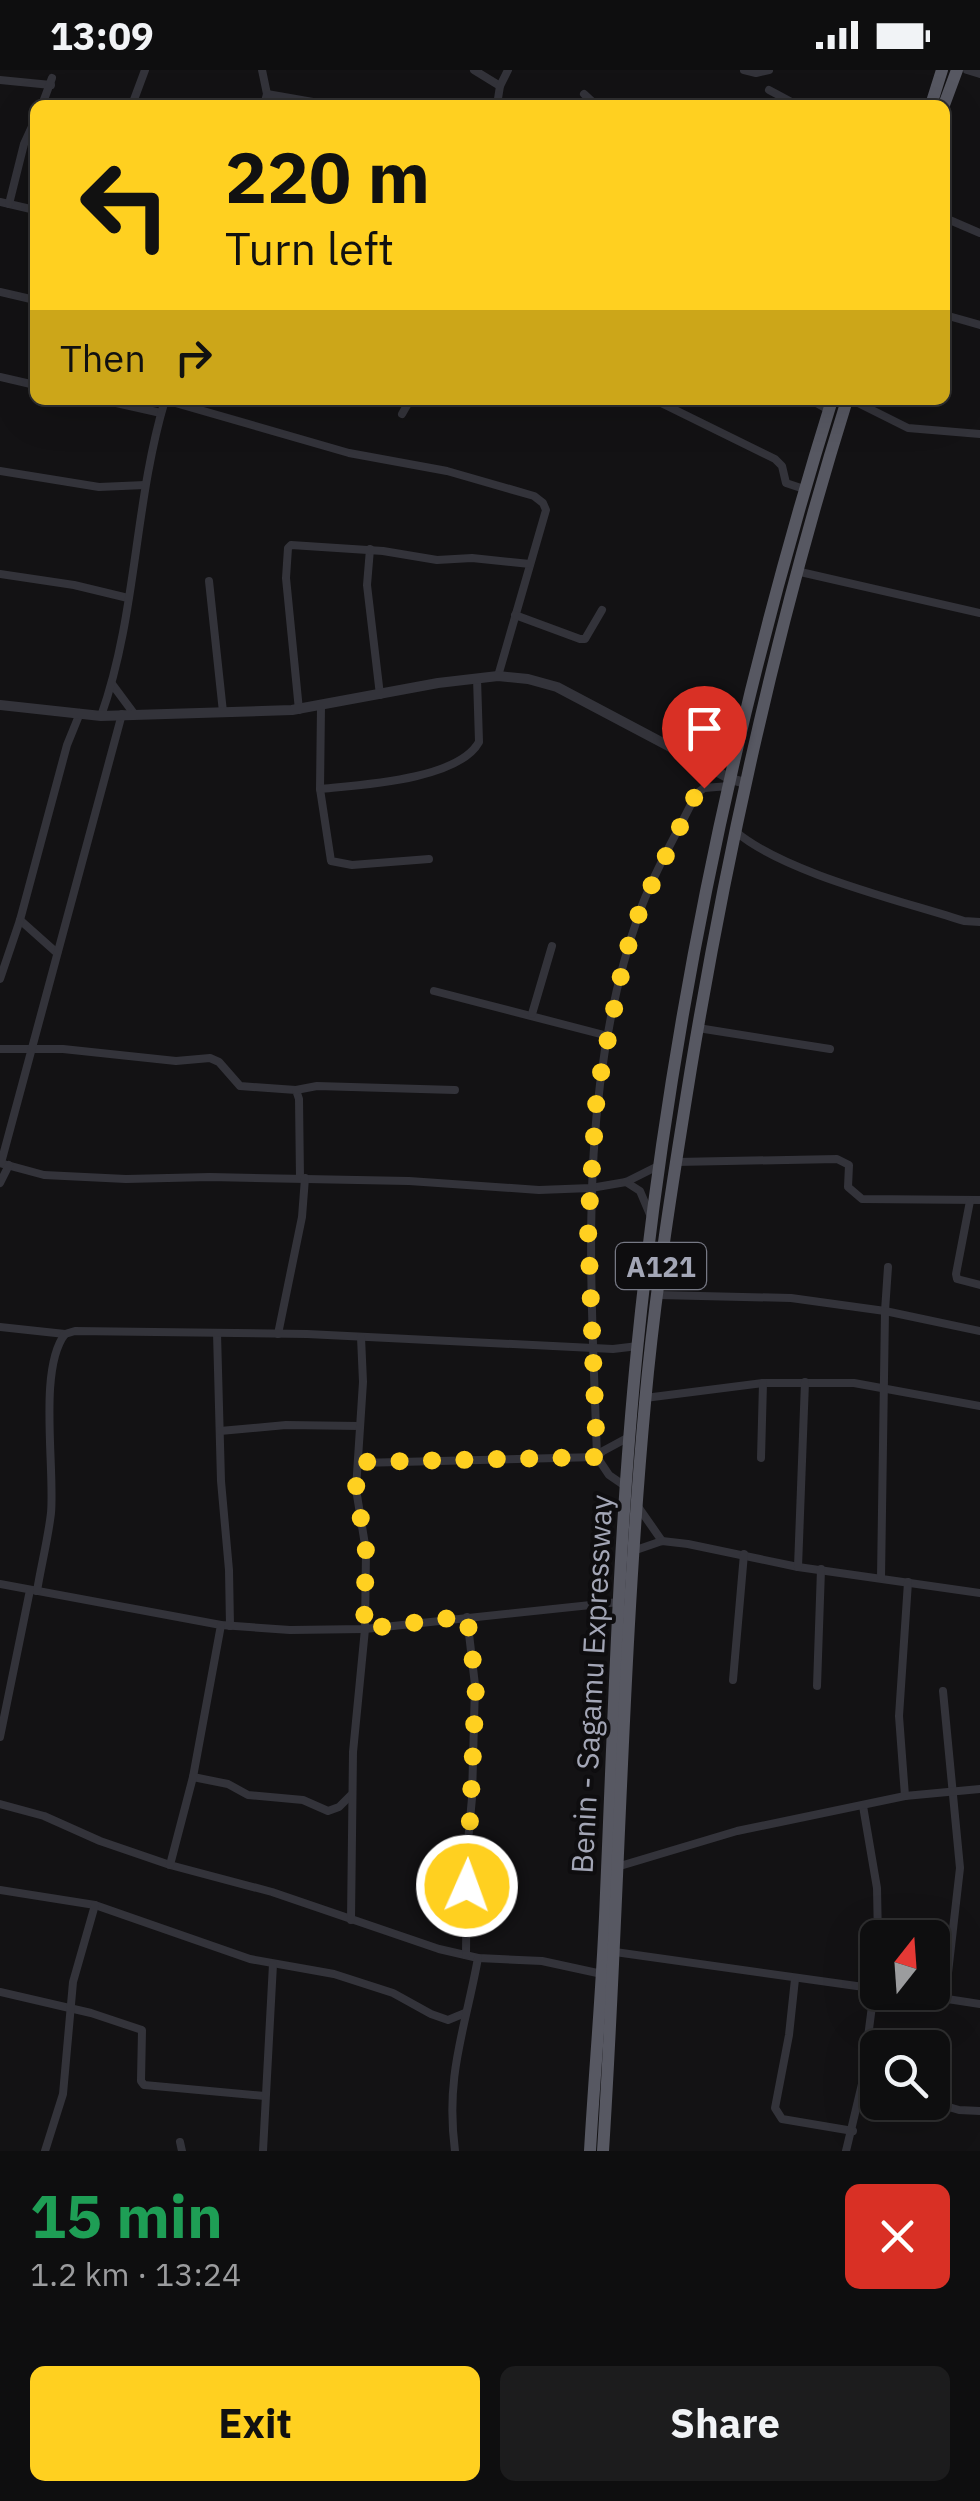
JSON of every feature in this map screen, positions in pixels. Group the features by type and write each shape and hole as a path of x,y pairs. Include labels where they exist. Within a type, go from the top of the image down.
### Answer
{"highway":[{"path":"933,100 942,70"},
{"path":"946,100 958,70"},
{"name":"Benin - Sagamu Expressway","path":"590,2151 625,1486 660,1166 678,1040 735,783 801,526 804,489 830,405"},
{"name":"A121","path":"603,2151 620,1866 632,1551 645,1398 676,1162 712,937 735,831 735,783 796,570 801,526 847,405"}],"street":[{"path":"134,100 145,70"},
{"path":"262,70 265,100"},
{"path":"474,70 500,86"},
{"path":"498,100 508,70"},
{"path":"744,70 769,70"},
{"path":"967,70 980,74"},
{"path":"0,80 52,82 44,100"},
{"path":"769,90 788,100"},
{"path":"267,94 301,100"},
{"path":"584,94 591,100"},
{"path":"30,131 5,203 30,209"},
{"path":"950,220 980,232"},
{"path":"0,292 30,299"},
{"path":"950,317 980,326"},
{"path":"0,377 30,384"},
{"path":"125,405 161,413"},
{"path":"101,716 112,684 145,485 163,405"},
{"path":"183,405 349,452 447,471 534,496 543,503 546,510 498,676"},
{"path":"402,414 407,405"},
{"path":"665,405 775,459 782,466 786,483 804,489"},
{"path":"860,405 908,428 980,434"},
{"path":"0,471 100,487 145,485"},
{"path":"299,710 286,578 288,548 294,544 437,560 472,558 530,564"},
{"path":"370,550 367,585 380,695"},
{"path":"796,570 980,613"},
{"path":"0,574 128,598"},
{"path":"209,580 223,712"},
{"path":"515,615 580,640 585,639 602,610"},
{"path":"0,706 101,716 299,710 477,678 528,678 557,688 735,783"},
{"path":"320,789 429,774 464,757 479,742 477,678"},
{"path":"112,684 135,715"},
{"path":"321,707 320,789 330,861 352,865 430,859"},
{"path":"0,979 80,713"},
{"path":"0,1183 122,714"},
{"path":"625,1486 609,1475 597,1457 588,1228 597,1092 625,956 649,891 696,794 704,788 735,783"},
{"path":"735,831 755,848 835,880 964,921 980,922"},
{"path":"20,920 57,953"},
{"path":"532,1014 552,946"},
{"path":"434,991 608,1036"},
{"path":"698,1028 830,1049"},
{"path":"0,1049 176,1061 214,1059 240,1086 455,1090"},
{"path":"278,1334 302,1217 300,1099 296,1090"},
{"path":"676,1162 837,1159 849,1165 848,1187 862,1199 980,1200"},
{"path":"3,1164 44,1175 126,1179 302,1178 539,1190 626,1182 660,1166"},
{"path":"626,1182 640,1191 653,1220"},
{"path":"970,1200 956,1274 957,1279 980,1285"},
{"path":"881,1578 888,1267"},
{"path":"658,1295 791,1298 885,1311 980,1331"},
{"path":"0,1327 65,1334 278,1334 638,1346"},
{"path":"170,1866 225,1626 217,1333"},
{"path":"0,1737 50,1517 51,1376 65,1334"},
{"path":"351,1920 352,1795 366,1551 356,1488 361,1337"},
{"path":"798,1566 805,1382"},
{"path":"645,1398 763,1383 854,1383 980,1406"},
{"path":"761,1458 763,1383"},
{"path":"220,1431 286,1425 360,1426"},
{"path":"359,1462 597,1457 629,1437"},
{"path":"636,1504 662,1541"},
{"path":"632,1551 662,1541 980,1593"},
{"path":"734,1680 744,1554"},
{"path":"818,1686 822,1569"},
{"path":"905,1796 899,1716 908,1582"},
{"path":"0,1584 225,1626 364,1629 617,1600 630,1612"},
{"path":"466,1955 476,1685 467,1616"},
{"path":"943,1691 960,1868 950,1955"},
{"path":"193,1777 228,1784 248,1795 303,1800 328,1811 352,1795"},
{"path":"620,1866 737,1831 905,1796 980,1789"},
{"path":"0,1804 44,1816 170,1866 272,1892 466,1955 542,1961 602,1974"},
{"path":"863,1806 877,1888 878,1920"},
{"path":"0,1890 95,1905 273,1964 334,1974 368,1984 448,2020 465,2013"},
{"path":"45,2151 62,2094 74,1982 95,1905"},
{"path":"615,1952 860,1987"},
{"path":"455,2151 450,2110 453,2070 478,1958"},
{"path":"263,2151 273,1964"},
{"path":"796,1978 775,2108 782,2118 852,2131"},
{"path":"0,1992 142,2030 144,2085 265,2096"},
{"path":"950,2000 980,2004"},
{"path":"846,2151 860,2093"},
{"path":"950,2107 980,2111"}],"route":[{"path":"467,1886 476,1685 467,1616 364,1629 366,1551 356,1488 359,1462 597,1457 588,1228 597,1092 625,956 641,907 696,794 704,788"}]}
